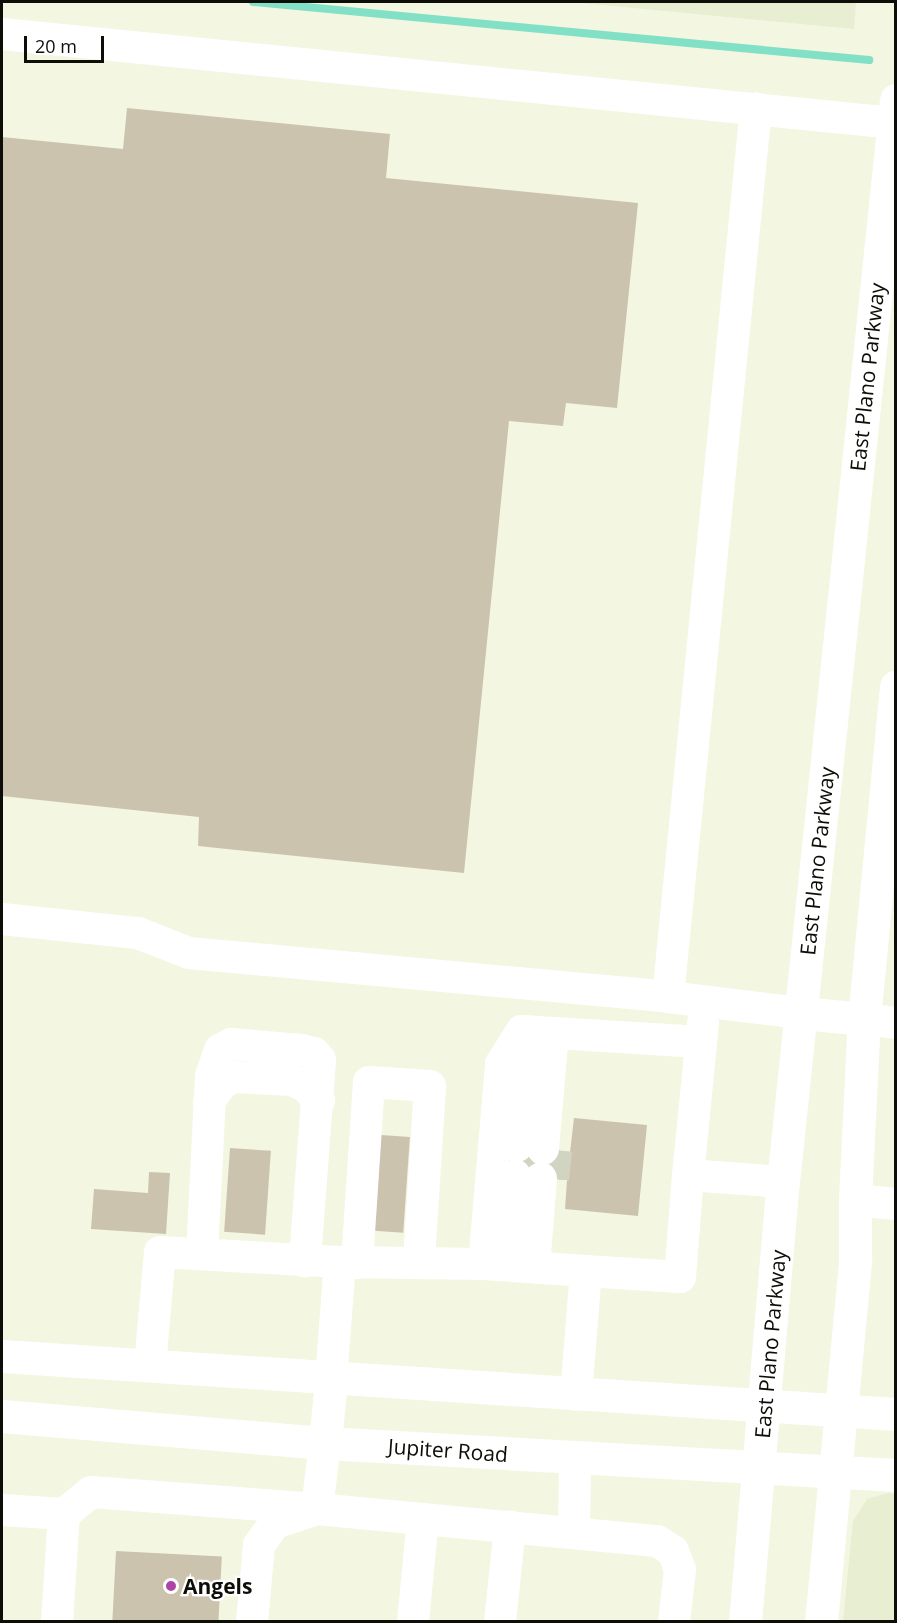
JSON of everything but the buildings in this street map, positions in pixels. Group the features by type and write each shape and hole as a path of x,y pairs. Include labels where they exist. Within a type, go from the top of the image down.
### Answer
{"main road":[{"name":"East Plano Parkway","path":"745,1622 783,1182 895,116"},
{"path":"821,1622 837,1471 855,1259 855,1200 880,1021 896,687"},
{"path":"801,1013 880,1021"},
{"path":"2,1360 150,1366 896,1414"},
{"path":"325,1443 331,1379"},
{"name":"Jupiter Road","path":"2,1416 325,1443 575,1458 760,1465 896,1475"}],"lane":[{"path":"2,34 756,108 895,116"},
{"path":"668,997 756,108"},
{"path":"2,919 138,933 189,953 668,997 801,1013"},
{"path":"150,1366 160,1252 349,1263 419,1262 519,1266 680,1277 705,1001"},
{"path":"519,1266 501,1064 522,1031 701,1042"},
{"path":"519,1266 535,1162 546,1033"},
{"path":"202,1254 210,1102 215,1063 220,1050 231,1044 314,1053 320,1060 306,1261"},
{"path":"331,1379 349,1263 369,1082 430,1086 419,1262"},
{"path":"688,1175 783,1182"},
{"path":"855,1200 896,1204"},
{"path":"576,1395 586,1271"},
{"path":"318,1509 325,1443"},
{"path":"574,1533 575,1458"},
{"path":"2,1510 64,1514 91,1492 318,1509 657,1541 673,1551 680,1570 674,1622"},
{"path":"252,1622 259,1545 275,1523 318,1509"},
{"path":"57,1622 64,1514"},
{"path":"413,1622 423,1519"},
{"path":"500,1622 510,1527"}],"shaded area":[{"path":"571,2 856,2 854,29"},
{"path":"888,1493 895,1494 895,1621 843,1621 853,1521 867,1499"}],"waterway":[{"path":"253,2 869,60"}],"tunnel":[{"path":"526,1176 529,1147"},
{"path":"553,1179 556,1150"}],"place":[{"name":"Angels","path":"171,1586"}]}
